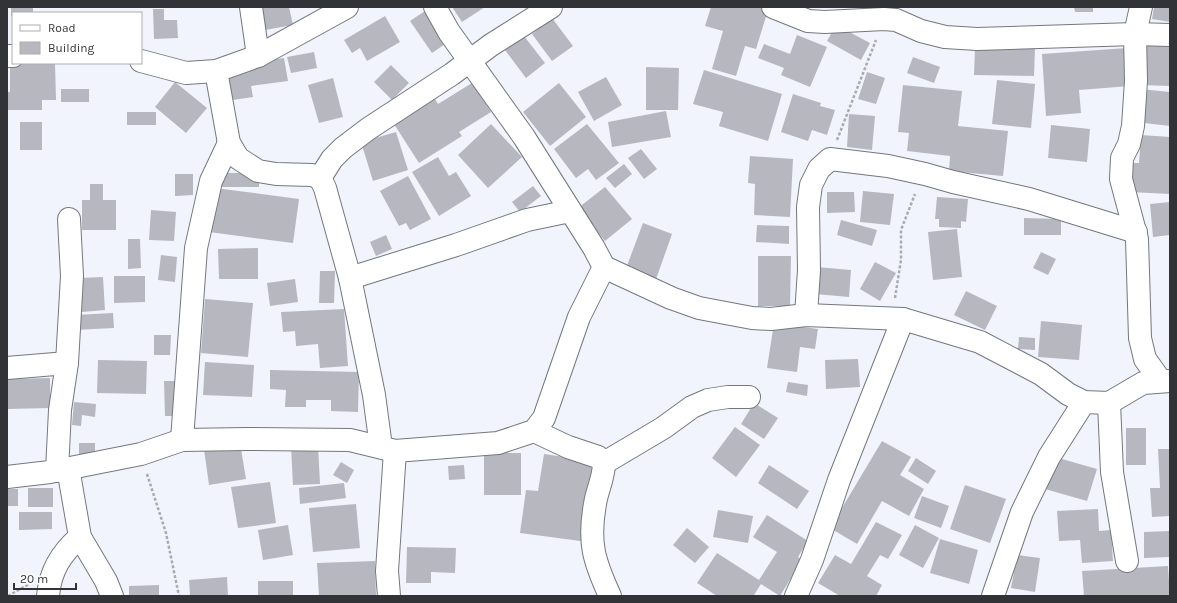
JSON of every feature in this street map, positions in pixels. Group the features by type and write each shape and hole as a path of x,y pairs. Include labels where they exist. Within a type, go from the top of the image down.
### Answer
{"street":[{"path":"251,7 258,56"},
{"path":"142,60 186,73 216,71 258,56 347,7"},
{"path":"435,7 449,32 524,138 594,248 604,267 671,298 700,308 752,318 771,319 806,315 897,319 980,342 1041,374 1068,394 1084,402 1109,403 1143,383 1165,380"},
{"path":"320,178 332,159 343,148 368,129 452,74 469,60 551,7"},
{"path":"773,7 808,20 825,22 884,19 896,20 921,31 945,37 977,39 1135,34 1170,35"},
{"path":"1141,7 1135,34 1136,81 1134,114 1129,144 1122,158 1121,179 1136,232 1140,338 1145,359 1165,380"},
{"path":"216,71 229,143 238,158 258,171 276,174 312,174 320,178 325,188 350,278 374,395 388,449 387,571 389,596"},
{"path":"182,440 196,248 211,181 229,143"},
{"path":"806,315 809,270 808,207 810,185 819,169 830,159 888,166 925,174 953,182 1029,199 1136,232"},
{"path":"350,278 456,245 528,220 570,211"},
{"path":"69,219 72,276 67,363 60,410 62,470 80,537 106,581 112,596"},
{"path":"7,478 62,470 140,454 182,440 350,440 388,449 498,443 534,431 544,418 578,316 604,267"},
{"path":"796,596 812,560 897,319"},
{"path":"7,368 67,363"},
{"path":"604,463 663,428 692,407 708,400 728,397 749,397"},
{"path":"993,596 1022,512 1049,457 1084,402"},
{"path":"1109,403 1112,472 1127,561"},
{"path":"534,431 568,447 598,457 604,463 604,474 595,503 590,534 594,559 610,596"},
{"path":"48,596 54,570 60,557 80,537"}],"path":[{"path":"830,159 884,19"},
{"path":"897,319 901,230 908,207 925,174"},
{"path":"140,454 166,533 179,596"}],"building":[{"path":"11,7 33,7 33,12 12,12 11,16"},
{"path":"260,7 289,7 293,25 265,30"},
{"path":"452,7 485,7 462,22"},
{"path":"711,7 757,7 768,10 756,49 745,46 736,76 712,69 723,31 705,26"},
{"path":"1074,7 1093,7 1093,12 1075,12"},
{"path":"1154,7 1170,7 1170,22 1152,19"},
{"path":"153,9 164,9 164,20 177,20 178,38 154,39"},
{"path":"425,11 448,42 432,53 410,21"},
{"path":"385,16 400,42 367,61 360,48 352,53 344,40"},
{"path":"552,18 573,46 552,61 532,34"},
{"path":"836,25 870,43 861,60 827,41"},
{"path":"797,35 827,47 810,87 781,75 784,68 758,58 764,44 790,54"},
{"path":"524,36 545,63 526,78 505,50"},
{"path":"1143,45 1170,46 1170,86 1142,85"},
{"path":"975,47 1035,48 1034,76 974,75"},
{"path":"1127,48 1130,86 1079,90 1081,113 1046,116 1042,54"},
{"path":"314,52 317,68 291,73 287,57"},
{"path":"913,57 940,67 934,83 907,73"},
{"path":"284,58 288,81 251,86 253,97 226,101 221,72 244,63"},
{"path":"10,64 55,64 56,100 42,100 42,110 7,110 7,92 10,92"},
{"path":"391,65 409,83 392,100 374,82"},
{"path":"646,67 679,68 678,110 646,110"},
{"path":"704,70 782,94 768,141 719,126 723,112 693,104"},
{"path":"867,72 885,78 876,104 858,99"},
{"path":"606,77 622,105 594,121 578,92"},
{"path":"333,78 343,117 319,123 308,85"},
{"path":"997,80 1035,84 1031,128 992,124"},
{"path":"175,82 207,108 186,133 155,107"},
{"path":"472,83 491,112 459,132 462,136 419,163 394,124 435,99 438,104"},
{"path":"559,83 586,117 550,146 523,112"},
{"path":"903,85 962,91 958,126 1008,131 1003,176 949,171 950,156 907,151 909,133 898,132"},
{"path":"61,89 89,89 89,102 61,102"},
{"path":"1140,89 1170,92 1170,126 1136,122"},
{"path":"793,94 821,103 820,106 835,110 827,135 812,130 808,141 781,132"},
{"path":"666,111 671,137 612,147 608,122"},
{"path":"127,112 156,112 156,125 127,125"},
{"path":"849,114 875,116 872,150 847,147"},
{"path":"20,122 42,122 42,150 20,150"},
{"path":"491,124 522,157 488,188 458,155"},
{"path":"587,124 619,163 596,180 588,169 576,178 554,149"},
{"path":"1051,125 1090,129 1087,162 1048,158"},
{"path":"396,132 408,170 373,181 361,142"},
{"path":"1141,135 1170,137 1170,194 1130,192 1132,163 1139,163"},
{"path":"641,149 657,169 644,179 628,158"},
{"path":"750,156 793,159 790,217 754,215 755,184 748,183"},
{"path":"438,157 449,176 456,172 471,196 439,216 412,172"},
{"path":"624,164 632,174 615,188 606,178"},
{"path":"222,173 259,173 259,187 222,187"},
{"path":"175,174 193,174 193,195 175,196"},
{"path":"408,176 431,219 410,230 406,223 399,226 380,191"},
{"path":"90,184 103,184 103,200 116,200 116,230 82,230 82,200 90,200"},
{"path":"533,186 541,196 520,212 512,202"},
{"path":"605,187 632,219 605,241 578,208"},
{"path":"215,188 299,199 293,243 209,232"},
{"path":"863,191 894,194 890,225 860,222"},
{"path":"827,192 854,192 855,212 827,213"},
{"path":"937,197 968,199 966,222 961,221 961,228 939,227 939,219 935,219"},
{"path":"1170,202 1170,235 1153,237 1150,204"},
{"path":"151,210 176,212 174,241 149,240"},
{"path":"1024,218 1061,219 1061,235 1024,235"},
{"path":"841,220 877,230 872,246 837,235"},
{"path":"643,223 672,234 655,282 625,271"},
{"path":"757,225 789,226 789,244 756,242"},
{"path":"957,229 962,277 933,280 928,232"},
{"path":"386,235 392,249 376,256 370,242"},
{"path":"128,239 140,239 141,268 128,269"},
{"path":"258,248 258,279 219,279 218,249"},
{"path":"1041,252 1056,259 1048,275 1033,268"},
{"path":"161,255 177,257 175,282 158,280"},
{"path":"758,256 791,256 790,306 758,306"},
{"path":"875,262 896,273 880,301 860,289"},
{"path":"817,267 851,270 849,297 815,294"},
{"path":"320,271 335,271 334,303 319,303"},
{"path":"114,276 145,276 145,302 114,303"},
{"path":"103,277 105,310 82,312 80,278"},
{"path":"295,279 298,302 270,306 267,283"},
{"path":"966,291 997,306 985,330 954,315"},
{"path":"205,299 253,303 248,357 201,353"},
{"path":"344,309 348,366 320,368 318,344 296,346 295,331 283,332 281,312"},
{"path":"113,313 114,328 75,330 75,315"},
{"path":"1041,321 1082,325 1079,360 1038,357"},
{"path":"774,323 818,329 815,349 800,347 797,372 767,368"},
{"path":"154,335 171,335 170,355 154,355"},
{"path":"1019,337 1035,338 1035,350 1018,349"},
{"path":"858,359 860,387 826,389 825,360"},
{"path":"98,360 147,361 146,394 97,393"},
{"path":"205,362 254,365 252,397 203,395"},
{"path":"270,370 359,372 358,412 331,411 331,400 306,400 306,407 285,407 286,390 270,389"},
{"path":"7,377 10,379 50,378 50,408 7,409"},
{"path":"164,381 180,381 180,416 165,416"},
{"path":"788,382 808,385 807,396 786,392"},
{"path":"74,402 96,404 95,417 82,415 81,426 72,425"},
{"path":"754,403 778,418 764,439 741,424"},
{"path":"735,427 760,445 736,477 712,458"},
{"path":"1126,428 1146,428 1146,465 1126,465"},
{"path":"882,441 911,457 900,475 924,489 909,516 882,501 857,544 830,528"},
{"path":"79,443 95,443 95,460 79,459"},
{"path":"240,443 246,479 209,485 204,449"},
{"path":"318,445 320,484 293,485 291,447"},
{"path":"1158,449 1170,449 1170,516 1152,517 1150,488 1160,488"},
{"path":"484,453 521,453 521,495 484,495"},
{"path":"544,454 599,462 588,542 520,533 526,490 538,491"},
{"path":"1055,457 1097,469 1087,501 1045,489"},
{"path":"916,458 936,471 928,484 908,471"},
{"path":"341,462 354,470 347,483 333,475"},
{"path":"464,465 465,479 449,480 448,466"},
{"path":"769,465 809,491 797,509 758,483"},
{"path":"270,482 276,523 238,528 231,487"},
{"path":"344,483 346,498 300,504 299,488"},
{"path":"965,485 1006,499 990,543 950,529"},
{"path":"28,488 53,488 53,507 28,507"},
{"path":"7,489 18,489 18,506 7,506"},
{"path":"922,496 949,506 941,528 914,518"},
{"path":"356,504 360,548 313,552 309,508"},
{"path":"1098,509 1099,531 1111,530 1113,561 1082,563 1080,540 1059,541 1057,511"},
{"path":"718,510 753,516 748,543 713,537"},
{"path":"19,512 52,512 52,529 19,530"},
{"path":"767,515 808,541 798,557 802,560 780,596 761,584 754,595 755,596 717,596 697,583 717,553 759,580 777,552 753,537"},
{"path":"876,522 902,535 888,559 880,555 867,576 882,585 876,596 840,596 818,583 835,555 851,564"},
{"path":"288,525 293,555 263,560 258,530"},
{"path":"915,525 939,538 923,568 899,555"},
{"path":"687,528 709,547 695,563 673,545"},
{"path":"1170,531 1170,557 1144,558 1144,532"},
{"path":"940,539 978,550 969,584 930,573"},
{"path":"407,547 456,548 455,573 431,572 431,583 406,583"},
{"path":"1017,555 1040,558 1035,592 1011,588"},
{"path":"375,561 376,596 319,596 317,563"},
{"path":"1168,566 1170,595 1084,596 1082,571"},
{"path":"227,577 228,596 190,596 189,580"},
{"path":"258,581 293,581 293,596 258,596"},
{"path":"159,585 159,596 129,596 129,586"}]}
